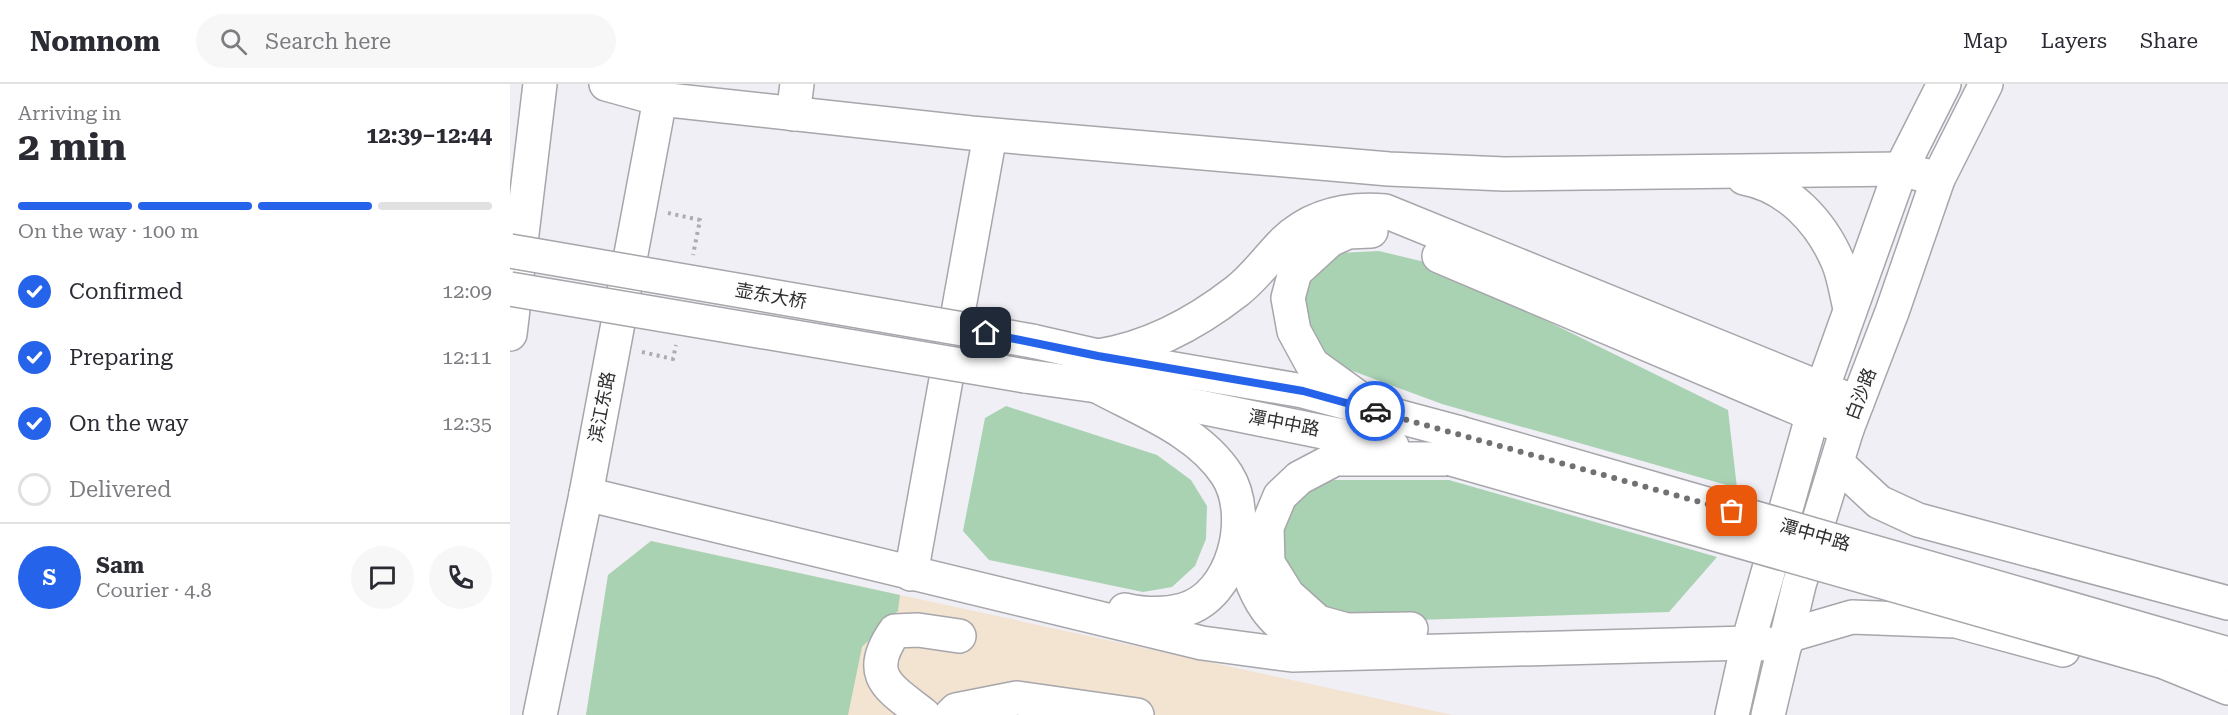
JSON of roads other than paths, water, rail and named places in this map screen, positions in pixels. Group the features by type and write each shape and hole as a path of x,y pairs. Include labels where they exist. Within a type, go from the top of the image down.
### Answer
{"main road":[{"path":"510,334 540,84"},
{"path":"606,84 660,99 795,99 980,134 1389,169 1503,174 1901,169 1938,179"},
{"path":"1732,715 1750,633 1817,403 1901,169 1944,84"},
{"name":"白沙路","path":"1768,715 1787,636 1852,416 1938,179 1986,84"},
{"name":"滨江东路","path":"540,715 587,486 660,99"},
{"path":"903,564 980,134"},
{"path":"1707,172 1753,180 1788,196 1820,228 1839,263 1850,308"},
{"path":"1340,653 1306,642 1275,621 1249,580 1239,537 1238,504 1227,476 1198,442 1098,371 1128,352 1181,328 1239,290 1301,227 1329,215 1360,209 1385,211 1817,403"},
{"path":"1377,411 1312,364 1294,331 1288,298 1295,272 1330,240 1348,232 1373,231 1852,416"},
{"name":"壶东大桥","path":"510,251 1032,341"},
{"name":"壶东大桥","path":"510,289 1025,376"},
{"name":"潭中中路","path":"1032,341 1098,371 1322,430 1456,446"},
{"name":"潭中中路","path":"1025,376 1098,371 1303,391 1377,411 1456,446 2170,651"},
{"path":"1456,446 1335,459 1299,478 1280,496 1266,527 1269,563 1288,595 1318,622 1347,630 1750,633 1787,636 1852,617 1956,621 2228,695"},
{"path":"1837,463 1879,502 1918,520 2228,603"},
{"path":"587,486 903,564 1202,644 1292,655 1750,633"},
{"path":"903,564 1143,614 1185,610 1213,591 1232,560 1239,537"},
{"path":"924,715 885,684 880,666 886,644 895,631 918,630 959,636"},
{"path":"2170,651 2228,647"},
{"path":"2170,651 2228,654"},
{"path":"2170,651 2228,679"},
{"path":"2170,651 2228,688"},
{"path":"951,715 956,710 1017,698 1137,715"}]}
